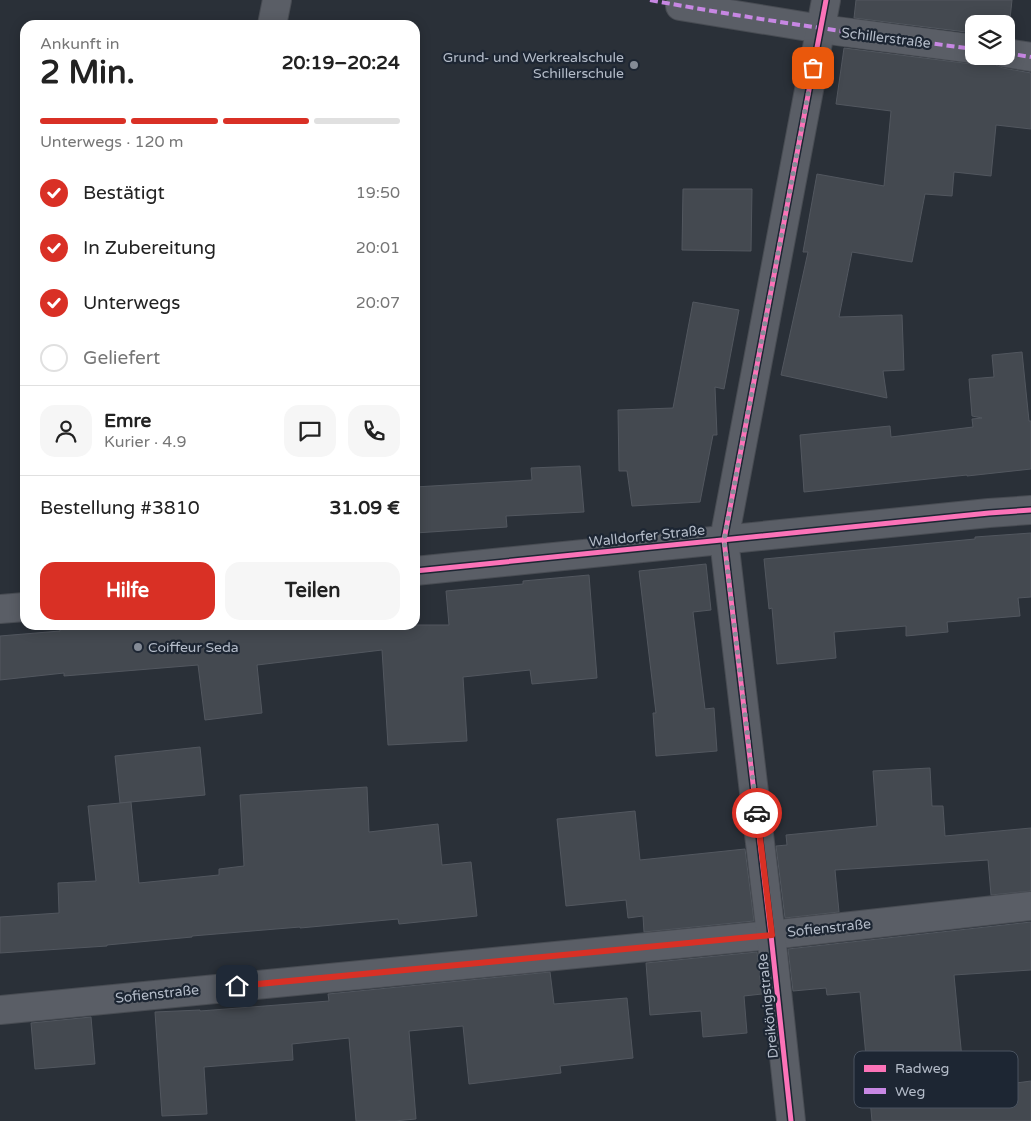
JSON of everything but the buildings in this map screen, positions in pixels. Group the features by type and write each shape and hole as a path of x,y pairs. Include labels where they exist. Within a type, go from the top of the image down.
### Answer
{"street":[{"path":"273,20 277,0"},
{"name":"Dreikönigstraße","path":"791,1121 772,935 724,540 826,0"},
{"name":"Schillerstraße","path":"680,6 820,29 965,48"},
{"path":"1015,54 1031,56"},
{"name":"Walldorfer Straße","path":"420,570 1031,510"},
{"path":"0,609 20,607"},
{"name":"Sofienstraße","path":"0,1010 772,935 1031,906"}],"marked path":[{"path":"650,0 812,27 965,48"},
{"path":"1015,54 1031,57"}],"cycle path":[{"path":"791,1121 724,540 826,0"},
{"path":"420,570 1031,510"}],"way so far":[{"path":"757,813 724,540 813,68"}],"place":[{"name":"Grund- und Werkrealschule Schillerschule","path":"634,65"},
{"name":"Coiffeur Seda","path":"138,647"}],"route":[{"path":"237,986 772,935 757,813"}]}
